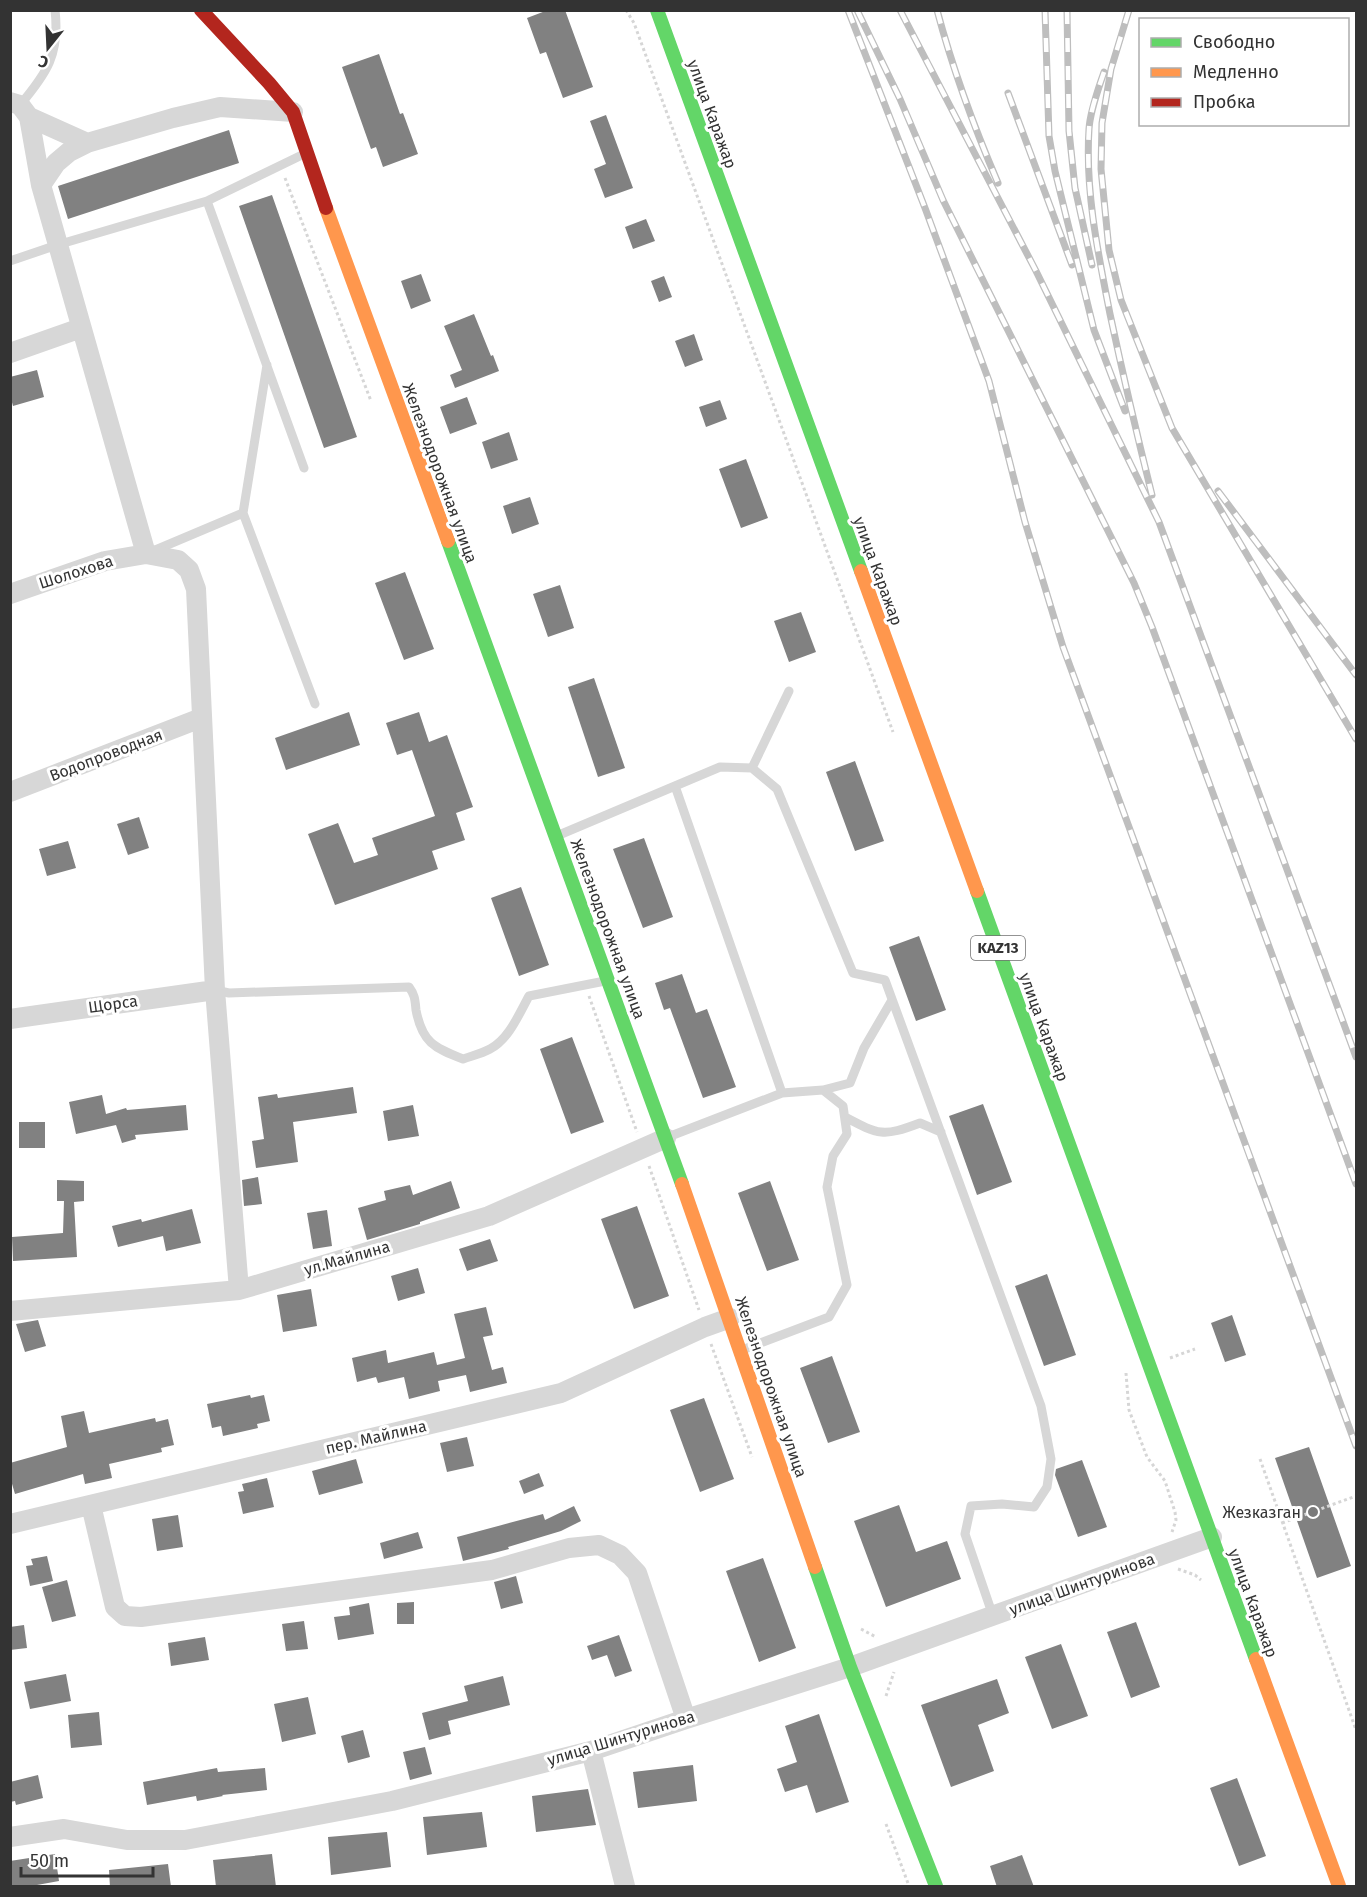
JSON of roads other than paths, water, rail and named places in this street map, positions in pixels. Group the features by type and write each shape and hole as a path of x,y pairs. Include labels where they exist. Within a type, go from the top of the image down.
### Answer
{"street":[{"name":"Железнодорожная улица","path":"201,10 293,112 666,1138 850,1667 936,1887"},
{"name":"улица Каражар","path":"657,10 1339,1887"},
{"path":"41,185 56,163 69,152 87,143 173,118 220,107 293,112"},
{"path":"20,108 87,143"},
{"path":"20,108 146,554"},
{"path":"10,354 81,328"},
{"name":"Шолохова","path":"10,594 105,561 146,554 178,560 189,570 196,589 201,718"},
{"path":"201,718 215,990 239,1290"},
{"name":"Водопроводная","path":"10,792 201,718"},
{"name":"Щорса","path":"10,1019 215,990"},
{"name":"ул.Майлина","path":"10,1311 239,1290 489,1216 666,1138"},
{"name":"пер. Майлина","path":"10,1524 561,1393 705,1327 730,1318"},
{"path":"91,1505 115,1607 125,1616 141,1617 492,1570 569,1548 599,1545 620,1555 637,1573 686,1719"},
{"name":"улица Шинтуринова","path":"10,1838 64,1829 128,1840 185,1840 392,1801 591,1751 850,1667 1212,1537"},
{"path":"591,1751 622,1886"}],"lane":[{"path":"20,108 42,78 54,50 57,28 55,10"},
{"path":"10,261 207,201 306,153"},
{"path":"207,201 304,468"},
{"path":"267,363 243,513 315,704"},
{"path":"146,554 243,513"},
{"path":"752,768 789,692"},
{"path":"556,836 720,767 752,768 777,789 853,974 885,980 1041,1406 1051,1459 1047,1487 1034,1507 1002,1504 971,1506 965,1534 993,1616"},
{"path":"675,786 782,1093"},
{"path":"215,990 229,993 409,987 415,996 422,1032 439,1050 462,1059 490,1049 500,1041 512,1026 529,996 609,980"},
{"path":"666,1138 782,1093 823,1090 850,1083 864,1048 892,1000"},
{"path":"741,1351 829,1317 847,1285 827,1187 833,1156 847,1134 845,1117 843,1106 823,1090"},
{"path":"845,1117 872,1131 894,1132 920,1123 941,1132"}],"railway":[{"path":"848,10 989,381 1025,522 1063,647 1356,1446"},
{"path":"857,10 900,99 943,200 1134,583 1356,1184"},
{"path":"900,10 1036,271 1159,522 1356,1057"},
{"path":"937,10 964,98 998,183"},
{"path":"1045,10 1049,136 1055,171 1094,330 1125,411"},
{"path":"1067,10 1069,131 1075,188 1092,265"},
{"path":"1129,10 1111,69 1102,123 1101,169 1109,250 1121,300 1172,428 1356,739"},
{"path":"1104,72 1090,122 1088,152 1091,199 1110,314 1152,495"},
{"path":"1008,93 1072,265"},
{"path":"1218,491 1356,675"}],"place":[{"name":"Жезказган","path":"1313,1512"}]}
